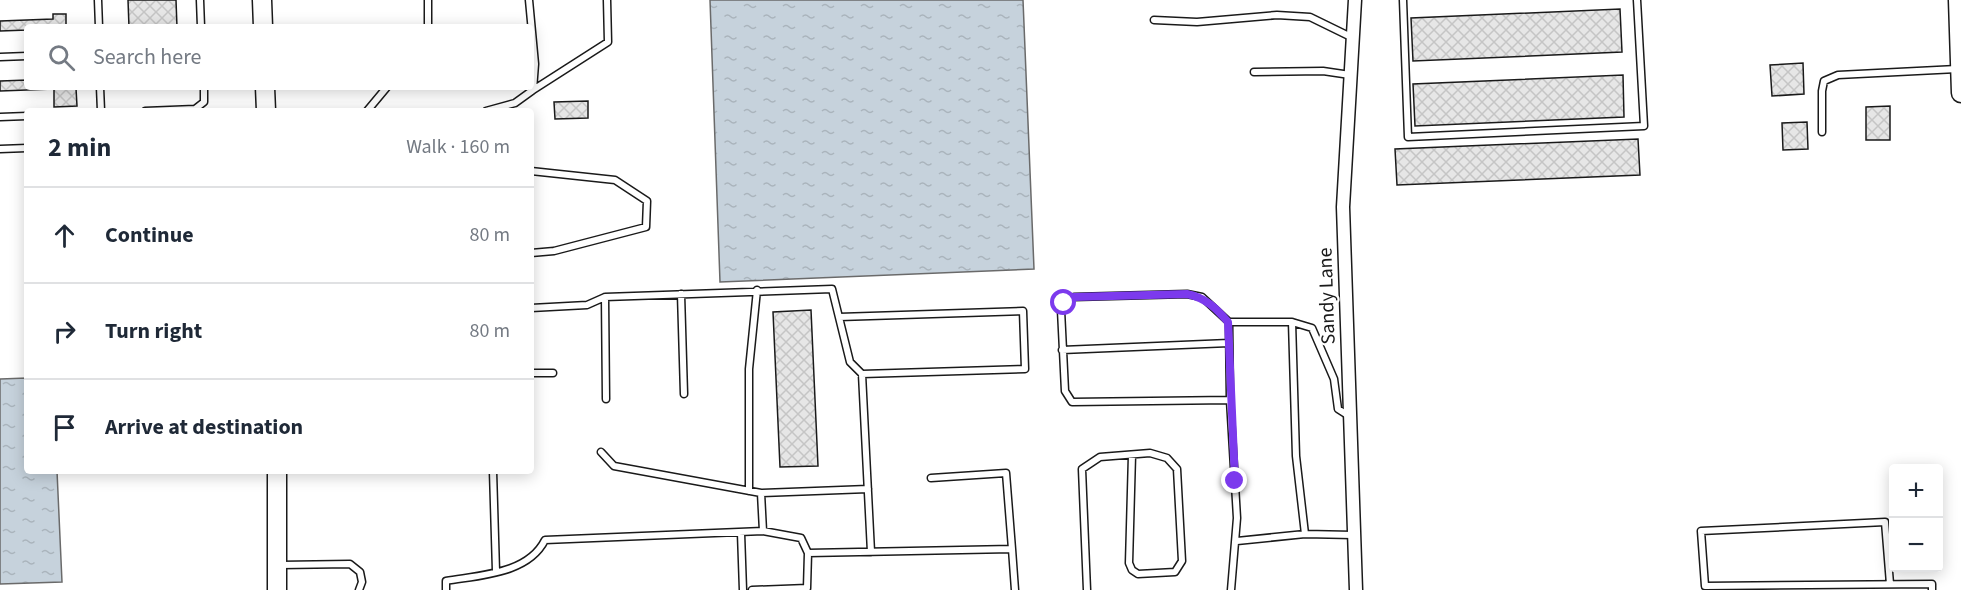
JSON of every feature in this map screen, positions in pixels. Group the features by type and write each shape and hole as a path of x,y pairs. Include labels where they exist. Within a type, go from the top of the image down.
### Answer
{"street":[{"path":"262,0 263,24"},
{"name":"Sandy Lane","path":"1355,0 1343,207 1356,590"},
{"path":"1958,0 1961,93"},
{"path":"265,90 266,108"},
{"path":"277,474 277,590"}],"lane":[{"path":"98,0 99,24"},
{"path":"200,0 201,24"},
{"path":"428,0 428,24"},
{"path":"529,0 531,24"},
{"path":"534,89 608,42 607,0"},
{"path":"1403,0 1408,138 1644,126 1637,0"},
{"path":"1154,20 1197,22 1277,15 1310,17 1353,39"},
{"path":"534,53 534,77"},
{"path":"0,57 24,56"},
{"path":"1822,132 1824,81 1838,75 1960,69"},
{"path":"1254,72 1323,71 1351,75"},
{"path":"100,90 101,108"},
{"path":"198,108 204,102 204,90"},
{"path":"370,108 384,90"},
{"path":"498,108 515,104 533,90"},
{"path":"0,117 24,116"},
{"path":"0,149 24,148"},
{"path":"534,171 615,180 647,201 646,227 554,251 534,253"},
{"path":"534,308 587,305 604,297 832,288 850,362 862,375 872,552"},
{"path":"749,491 749,369 758,290"},
{"path":"681,294 684,394"},
{"path":"1230,400 1072,402 1065,391 1061,310 1064,303 1074,297 1187,294 1202,297 1228,322 1237,541 1231,572 1231,590"},
{"path":"604,297 606,399"},
{"path":"839,317 1023,311 1025,369 862,375"},
{"path":"1228,322 1292,322 1312,328 1334,379 1338,409 1349,416"},
{"path":"1292,322 1296,456 1305,534"},
{"path":"1062,350 1229,343"},
{"path":"534,374 553,373"},
{"path":"601,452 614,466 761,493 868,489"},
{"path":"1087,590 1082,469 1100,457 1150,453 1167,458 1177,469 1182,561 1175,572 1138,573 1132,570 1129,563 1132,455"},
{"path":"931,478 1006,473 1015,590"},
{"path":"493,474 496,571"},
{"path":"761,493 763,531"},
{"path":"1890,584 1885,522 1701,531 1705,586 1932,584 1932,590"},
{"path":"446,590 446,580 526,563 539,552 545,540 763,531 801,538 808,553 807,588 752,590"},
{"path":"741,533 743,590"},
{"path":"1237,541 1305,534 1353,535"},
{"path":"808,553 1012,549"},
{"path":"276,566 350,564 360,572 362,582 359,590"}],"water":[{"path":"710,0 1023,0 1034,269 720,282"},
{"path":"24,378 24,474 57,474 62,582 0,584 0,379"}],"building":[{"path":"128,0 176,0 177,24 129,24"},
{"path":"1620,9 1622,52 1413,61 1411,18"},
{"path":"53,14 66,14 66,24 24,24 24,30 0,31 0,21 53,19"},
{"path":"1803,63 1804,94 1772,96 1770,65"},
{"path":"1623,75 1624,117 1415,126 1413,84"},
{"path":"24,80 24,90 27,90 0,91 0,81"},
{"path":"54,90 76,90 77,106 54,107"},
{"path":"588,101 588,118 555,119 554,102"},
{"path":"1890,106 1890,140 1866,140 1866,107"},
{"path":"1807,122 1808,149 1783,150 1782,123"},
{"path":"1638,139 1640,175 1397,185 1395,149"},
{"path":"811,310 818,466 780,467 773,312"}],"route":[{"path":"1064,303 1074,297 1187,294 1202,297 1219,311 1228,322 1235,481"}]}
